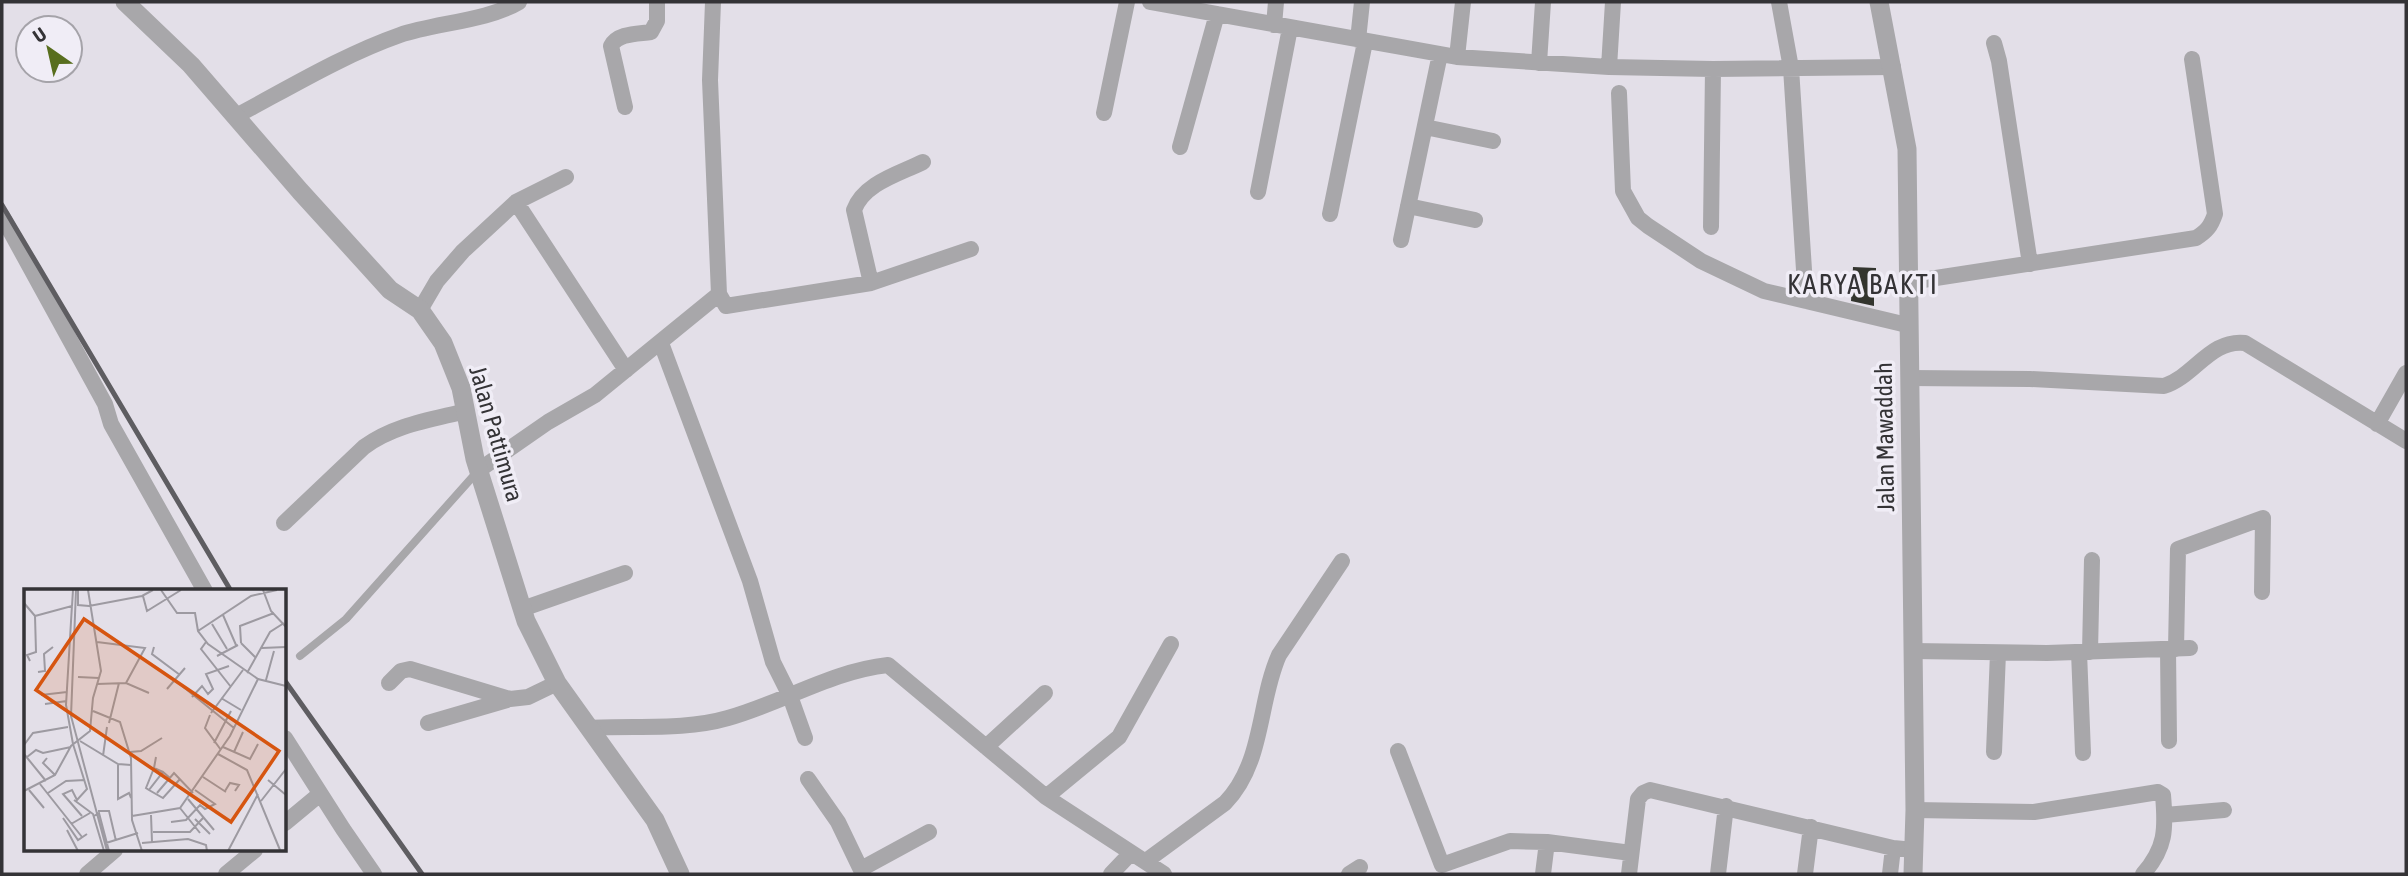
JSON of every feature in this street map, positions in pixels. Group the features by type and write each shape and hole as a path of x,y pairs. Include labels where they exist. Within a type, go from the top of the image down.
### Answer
{"street":[{"name":"Jalan Pattimura","path":"125,2 191,65 390,290 420,310 443,343 461,388 479,470 522,609 549,670 655,820 680,874"},
{"path":"236,116 371,46 403,33 452,24 519,2"},
{"path":"625,107 611,46 621,37 651,32 657,20 657,2"},
{"path":"713,2 710,80 719,294 726,306 871,283 971,249"},
{"path":"1104,113 1128,2"},
{"path":"1150,2 1209,9 1282,26 1457,57 1609,67 1893,67"},
{"path":"1258,192 1282,26 1276,2"},
{"path":"1330,214 1361,41 1362,2"},
{"path":"1457,57 1463,2"},
{"path":"1539,63 1543,2"},
{"path":"1609,67 1613,2"},
{"path":"1779,2 1791,68 1806,301"},
{"name":"Jalan Mawaddah","path":"1879,2 1907,149 1915,810 1913,874"},
{"path":"1180,147 1209,9"},
{"path":"1994,43 1999,61 2029,264"},
{"path":"1401,240 1440,54"},
{"path":"1910,282 2196,238 2212,225 2215,214 2192,59"},
{"path":"1711,227 1713,69"},
{"path":"1619,93 1623,191 1638,218 1701,261 1764,291 1908,325"},
{"path":"1425,127 1493,141"},
{"path":"871,283 854,210 858,199 867,190 923,162"},
{"path":"420,310 437,281 463,251 516,201 566,177"},
{"path":"516,201 626,370"},
{"path":"1408,206 1475,220"},
{"path":"2,216 106,404 111,424 204,589"},
{"path":"479,470 548,422 595,395 719,294"},
{"path":"1909,378 2030,379 2164,386 2176,382 2218,347 2238,342 2245,343 2406,442"},
{"path":"661,343 750,580 773,662 790,696 805,738"},
{"path":"2377,424 2406,373"},
{"path":"284,523 363,447 377,437 395,428 466,411"},
{"path":"2169,741 2178,649 2178,550 2263,518 2262,592"},
{"path":"2083,754 2085,652 2092,560"},
{"path":"1146,861 1226,803 1235,793 1255,749 1273,669 1279,655 1342,561"},
{"path":"522,609 625,573"},
{"path":"1046,797 1119,737 1171,644"},
{"path":"1913,651 1998,653 2178,649"},
{"path":"1994,752 1998,653"},
{"path":"588,728 691,726 729,719 852,672 888,665 1046,797 1164,874"},
{"path":"389,683 401,671 410,669 510,699"},
{"path":"428,723 510,699 528,697 557,683"},
{"path":"986,747 1045,693"},
{"path":"287,741 374,874"},
{"path":"1398,751 1443,870 1510,841 1547,842 1631,853"},
{"path":"808,779 838,822 862,872 929,832"},
{"path":"1629,874 1638,799 1650,790 1893,848 1914,850"},
{"path":"1915,810 2034,812 2153,791 2162,795 2165,815 2162,843 2157,858 2143,874"},
{"path":"287,821 320,793"},
{"path":"1718,874 1726,806"},
{"path":"2165,815 2224,810"},
{"path":"1805,874 1811,827"},
{"path":"1543,874 1547,842"},
{"path":"1890,874 1893,848"},
{"path":"87,874 113,852"},
{"path":"226,874 252,852"},
{"path":"1111,874 1131,853"}],"lane":[{"path":"300,656 346,619 451,505 479,470"}],"building":[{"path":"1853,267 1876,268 1876,280 1882,280 1881,295 1874,295 1874,306 1851,301"}],"railway":[{"path":"2,205 230,589"},
{"path":"287,684 422,874"}],"district":[{"name":"KARYA BAKTI","path":"1863,284"}]}
